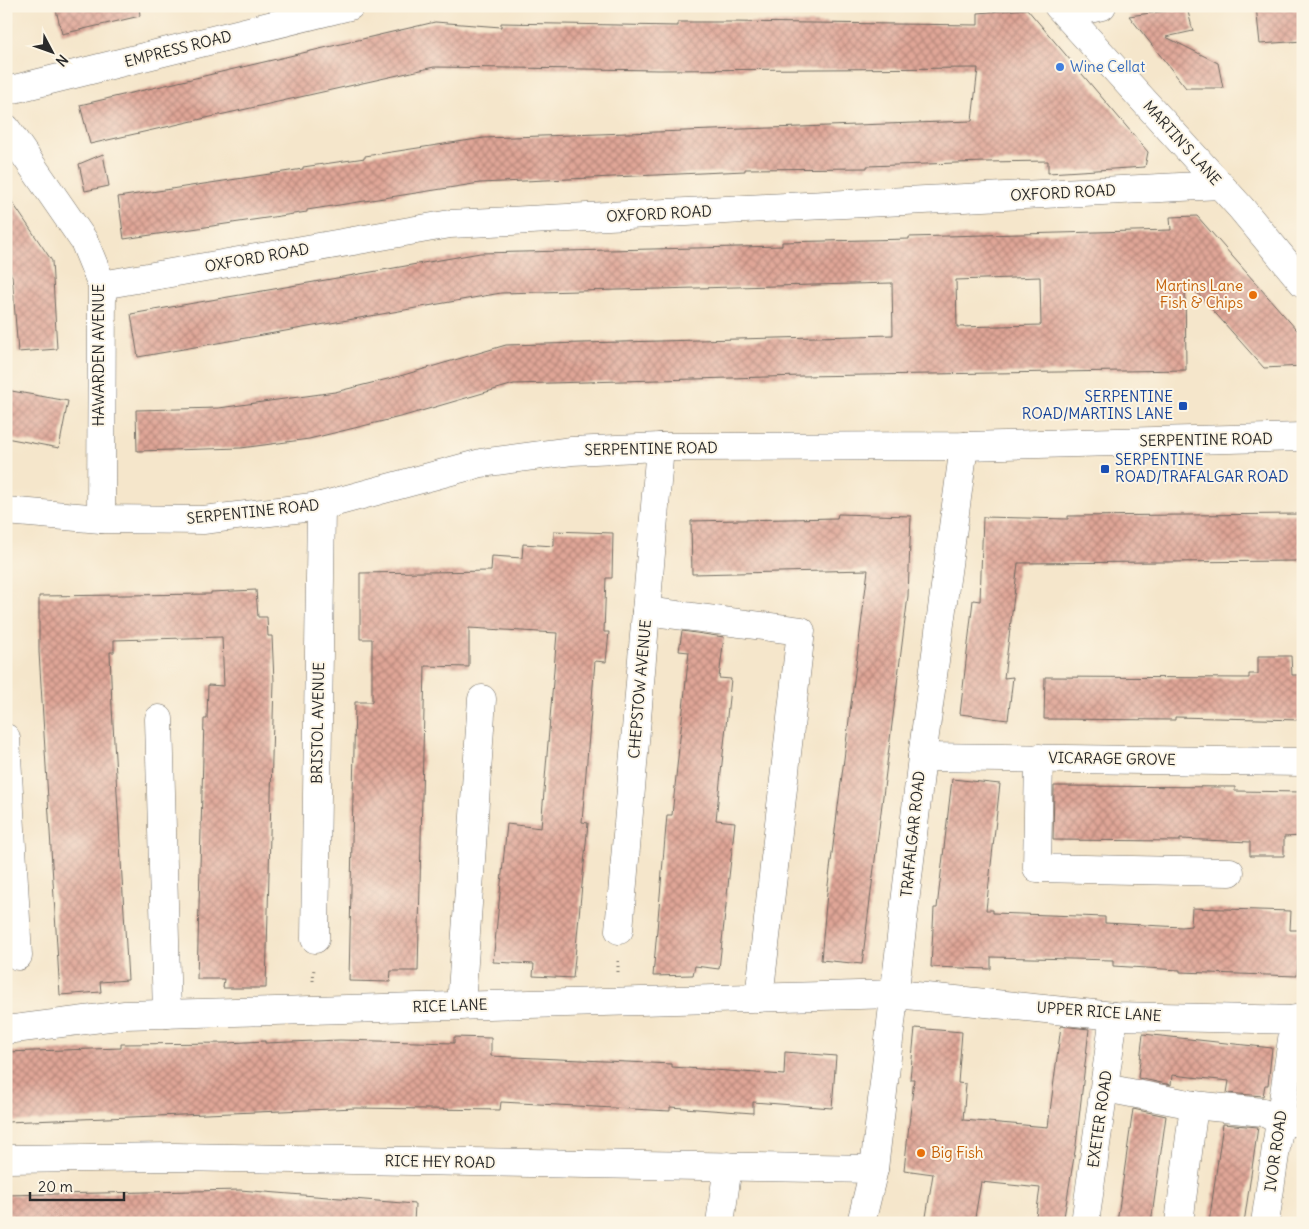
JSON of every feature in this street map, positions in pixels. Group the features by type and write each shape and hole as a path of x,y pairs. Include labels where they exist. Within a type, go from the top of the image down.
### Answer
{"street":[{"name":"EMPRESS ROAD","path":"6,92 350,6"},
{"path":"1062,10 1102,6"},
{"name":"MARTIN'S LANE","path":"1062,10 1220,185 1303,283"},
{"name":"HAWARDEN AVENUE","path":"6,128 84,240 102,285 100,519"},
{"name":"OXFORD ROAD","path":"102,285 450,224 1220,185"},
{"name":"SERPENTINE ROAD","path":"6,511 100,519 203,520 321,506 481,463 572,451 660,447 964,446 1303,437"},
{"name":"TRAFALGAR ROAD","path":"861,1223 874,1169 896,994 922,757 964,446"},
{"name":"CHEPSTOW AVENUE","path":"619,930 660,447"},
{"name":"BRISTOL AVENUE","path":"315,939 321,506"},
{"path":"646,611 801,631 760,998"},
{"path":"461,1006 482,700"},
{"path":"160,719 167,1014"},
{"path":"6,738 18,956"},
{"name":"VICARAGE GROVE","path":"922,757 1303,762"},
{"path":"1039,758 1037,868 1230,872"},
{"name":"RICE LANE","path":"6,1030 125,1014 896,994"},
{"name":"UPPER RICE LANE","path":"896,994 1114,1016 1299,1020"},
{"name":"EXETER ROAD","path":"1086,1223 1114,1016"},
{"name":"IVOR ROAD","path":"1265,1223 1292,1122 1299,1020"},
{"path":"1104,1088 1194,1105 1262,1112 1292,1122"},
{"path":"1179,1223 1194,1105"},
{"name":"RICE HEY ROAD","path":"6,1159 175,1157 874,1169"},
{"path":"720,1223 728,1166"}],"path":[{"path":"617,1001 619,930"},
{"path":"312,1010 315,939"}],"building":[{"path":"55,6 139,6 140,16 62,34"},
{"path":"1256,6 1303,6 1303,41 1260,44"},
{"path":"1187,8 1193,31 1166,37 1218,63 1223,88 1186,88 1129,16"},
{"path":"1027,9 1148,152 1145,167 1048,173 1048,161 986,162 867,166 867,168 745,169 745,171 480,183 307,210 307,212 124,239 118,197 303,169 303,167 365,158 365,156 484,138 972,121 978,68 660,70 434,67 90,144 80,105 435,22 501,27 501,23 678,26 678,22 978,25 978,13"},
{"path":"103,154 109,186 85,191 79,164"},
{"path":"6,193 52,261 57,349 18,352 12,276 6,267"},
{"path":"1197,216 1303,337 1303,366 1264,368 1185,279 1186,370 802,376 514,384 404,416 309,439 241,448 137,451 136,410 219,408 335,392 400,376 506,345 893,335 892,283 501,293 138,357 131,314 480,253 782,246 782,242 1171,230 1170,217","holes":["1040,277 1041,325 957,327 956,280"]},
{"path":"6,390 68,401 59,448 6,438"},
{"path":"838,514 911,516 908,596 862,964 821,960 827,893 868,570 692,574 691,521 837,518"},
{"path":"1303,514 1303,561 1018,563 1004,678 1013,677 1008,720 960,714 973,600 980,601 983,517 1068,519 1068,516"},
{"path":"554,531 613,533 612,578 606,578 604,632 609,632 606,662 595,661 582,822 588,823 573,978 533,976 534,964 493,962 507,824 541,828 557,633 469,628 469,667 425,666 418,971 391,971 390,982 349,981 355,702 372,702 372,639 360,639 360,573 491,571 492,556 522,558 523,544 554,546"},
{"path":"256,590 258,617 267,617 268,636 272,636 274,681 266,988 223,988 224,979 197,979 204,719 207,719 208,685 224,686 222,637 114,640 114,652 110,652 112,707 128,980 100,982 101,992 60,995 39,652 39,596 211,594 211,592"},
{"path":"682,631 724,637 719,678 731,679 716,820 735,822 719,969 695,966 693,975 653,976 667,815 672,815 689,652 679,651"},
{"path":"1258,656 1291,656 1292,675 1301,675 1300,720 1175,717 1175,720 1044,719 1045,677 1249,678 1249,674 1258,674"},
{"path":"952,779 1000,784 986,910 993,910 993,913 1105,917 1105,923 1182,927 1191,926 1192,908 1291,911 1290,930 1300,930 1297,976 1180,972 1180,970 1113,966 1113,960 991,957 991,969 931,967 934,908 937,908"},
{"path":"1054,786 1235,787 1235,791 1303,792 1303,836 1284,837 1284,856 1250,856 1250,842 1180,839 1180,841 1053,840"},
{"path":"1061,1026 1089,1029 1076,1145 1063,1223 1035,1223 1040,1188 981,1182 974,1223 925,1223 933,1174 904,1170 914,1079 910,1079 915,1028 962,1032 958,1083 966,1084 963,1120 1048,1127"},
{"path":"1143,1034 1272,1048 1268,1085 1265,1085 1263,1096 1227,1093 1229,1081 1172,1075 1171,1085 1138,1078"},
{"path":"454,1037 491,1038 491,1056 672,1064 672,1067 784,1075 785,1052 836,1056 832,1108 753,1102 753,1113 670,1107 670,1111 501,1102 500,1110 356,1108 6,1122 6,1052 121,1048 121,1044 265,1041 265,1043 340,1040 454,1043"},
{"path":"1133,1109 1166,1116 1151,1223 1117,1223"},
{"path":"1223,1124 1258,1127 1244,1223 1209,1223"},
{"path":"240,1190 415,1204 414,1223 6,1223 6,1195"}],"place":[{"name":"Wine Cellat","path":"1060,67"},
{"name":"Martins Lane Fish & Chips","path":"1253,295"},
{"name":"SERPENTINE ROAD/MARTINS LANE","path":"1183,406"},
{"name":"SERPENTINE ROAD/TRAFALGAR ROAD","path":"1105,469"},
{"name":"Big Fish","path":"921,1153"}]}
